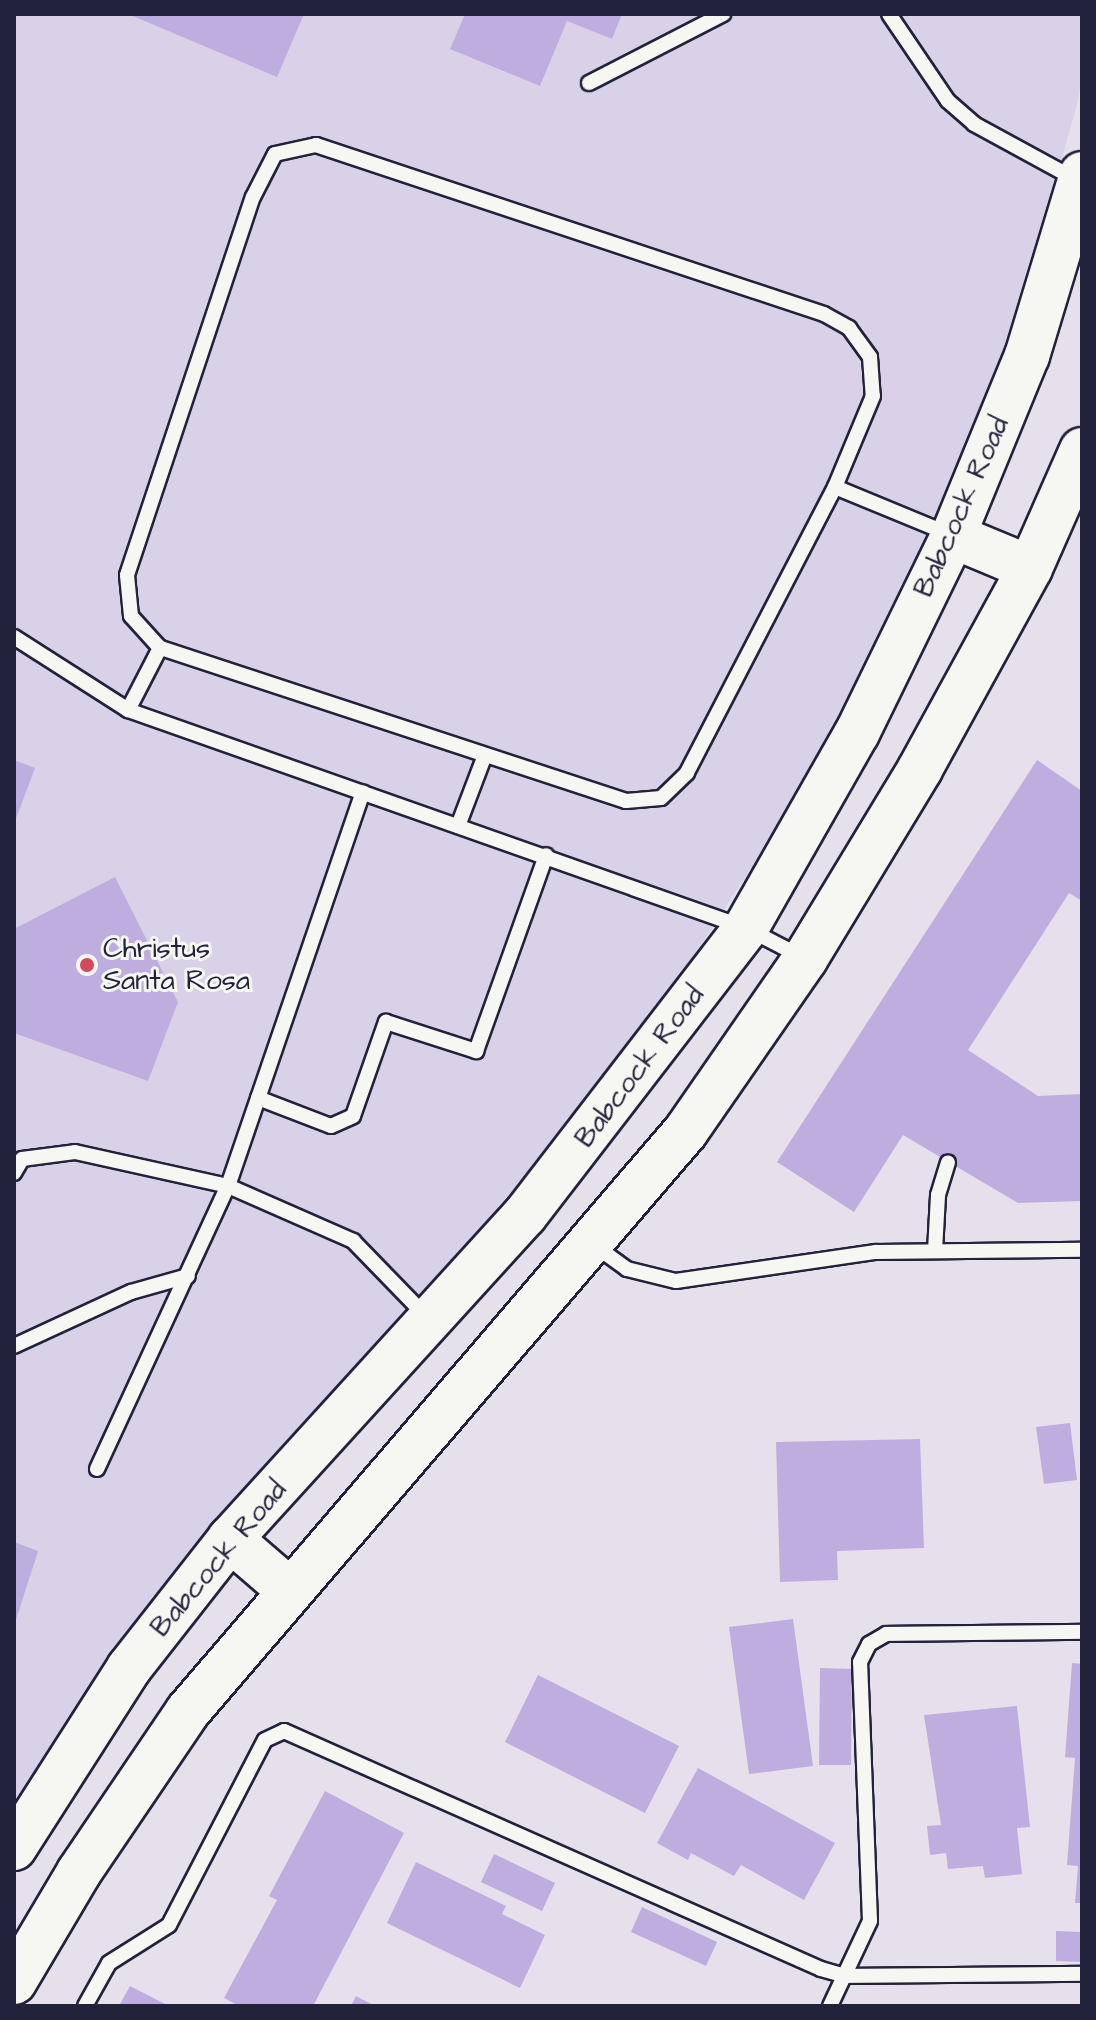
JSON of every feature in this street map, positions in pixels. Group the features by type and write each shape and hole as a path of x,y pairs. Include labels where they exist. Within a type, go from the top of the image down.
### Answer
{"main road":[{"name":"Babcock Road","path":"14,1848 129,1668 230,1539 534,1203 746,928 857,733 953,536 1027,356 1081,178"},
{"path":"14,1982 79,1872 188,1711 288,1589 587,1240 686,1131 805,959 920,769 1030,568 1082,450"},
{"path":"953,536 1030,568"},
{"path":"230,1539 288,1589"}],"lane":[{"path":"589,83 723,14"},
{"path":"889,14 948,101 974,124 1081,178"},
{"path":"316,145 824,314 849,328 870,357 873,396 835,487 687,773 661,798 626,801 160,648 131,616 127,575 253,197 275,154 316,145"},
{"path":"835,487 953,536"},
{"path":"14,637 128,710 746,928 805,959"},
{"path":"128,710 160,648"},
{"path":"458,826 485,755"},
{"path":"97,1469 228,1186 363,792"},
{"path":"258,1098 331,1126 353,1116 386,1022 476,1051 546,855"},
{"path":"14,1173 22,1159 75,1152 228,1186 353,1241 430,1320"},
{"path":"935,1251 938,1195 948,1162"},
{"path":"587,1240 627,1269 676,1281 876,1252 1082,1250"},
{"path":"14,1346 131,1292 188,1276"},
{"path":"830,2006 870,1921 860,1662 869,1644 886,1634 1082,1632"},
{"path":"85,2006 109,1963 169,1925 265,1740 284,1731 845,1976 1082,1974"}],"shaded area":[{"path":"14,14 1082,14 1082,80 1023,296 963,458 834,724 756,860 666,999 571,1121 453,1261 237,1501 76,1709 14,1802"}],"building":[{"path":"128,14 304,14 277,77"},
{"path":"465,14 622,14 612,39 567,21 540,86 450,49"},
{"path":"14,760 35,768 14,824"},
{"path":"1037,760 1082,791 1082,901 1069,893 968,1050 1038,1096 1082,1094 1082,1201 1018,1203 903,1135 854,1212 777,1162"},
{"name":"Christus Santa Rosa","path":"115,877 178,1002 148,1081 14,1033 14,929"},
{"path":"1070,1423 1077,1480 1044,1484 1036,1427"},
{"path":"920,1439 924,1548 837,1551 838,1580 780,1582 776,1442"},
{"path":"14,1542 38,1551 15,1623 14,1623"},
{"path":"793,1619 813,1766 749,1774 729,1627"},
{"path":"1072,1663 1082,1664 1082,1903 1075,1903 1078,1866 1067,1865 1075,1758 1065,1757"},
{"path":"820,1668 852,1669 851,1765 819,1765"},
{"path":"538,1675 679,1746 645,1813 505,1742"},
{"path":"1017,1706 1030,1827 1017,1828 1022,1874 985,1878 983,1866 948,1869 946,1853 930,1855 927,1826 941,1825 924,1715"},
{"path":"698,1768 835,1843 804,1900 741,1865 734,1876 691,1853 688,1860 657,1843"},
{"path":"325,1791 404,1833 313,2006 239,2006 224,1998 277,1900 269,1896"},
{"path":"494,1854 555,1883 542,1911 481,1882"},
{"path":"416,1862 506,1906 502,1914 545,1935 520,1988 387,1923"},
{"path":"642,1907 717,1942 706,1966 631,1932"},
{"path":"1056,1931 1082,1932 1082,1962 1056,1961"},
{"path":"130,1986 169,2006 119,2006"},
{"path":"356,1996 375,2006 351,2006"}],"place":[{"name":"Christus Santa Rosa","path":"87,965"}]}
